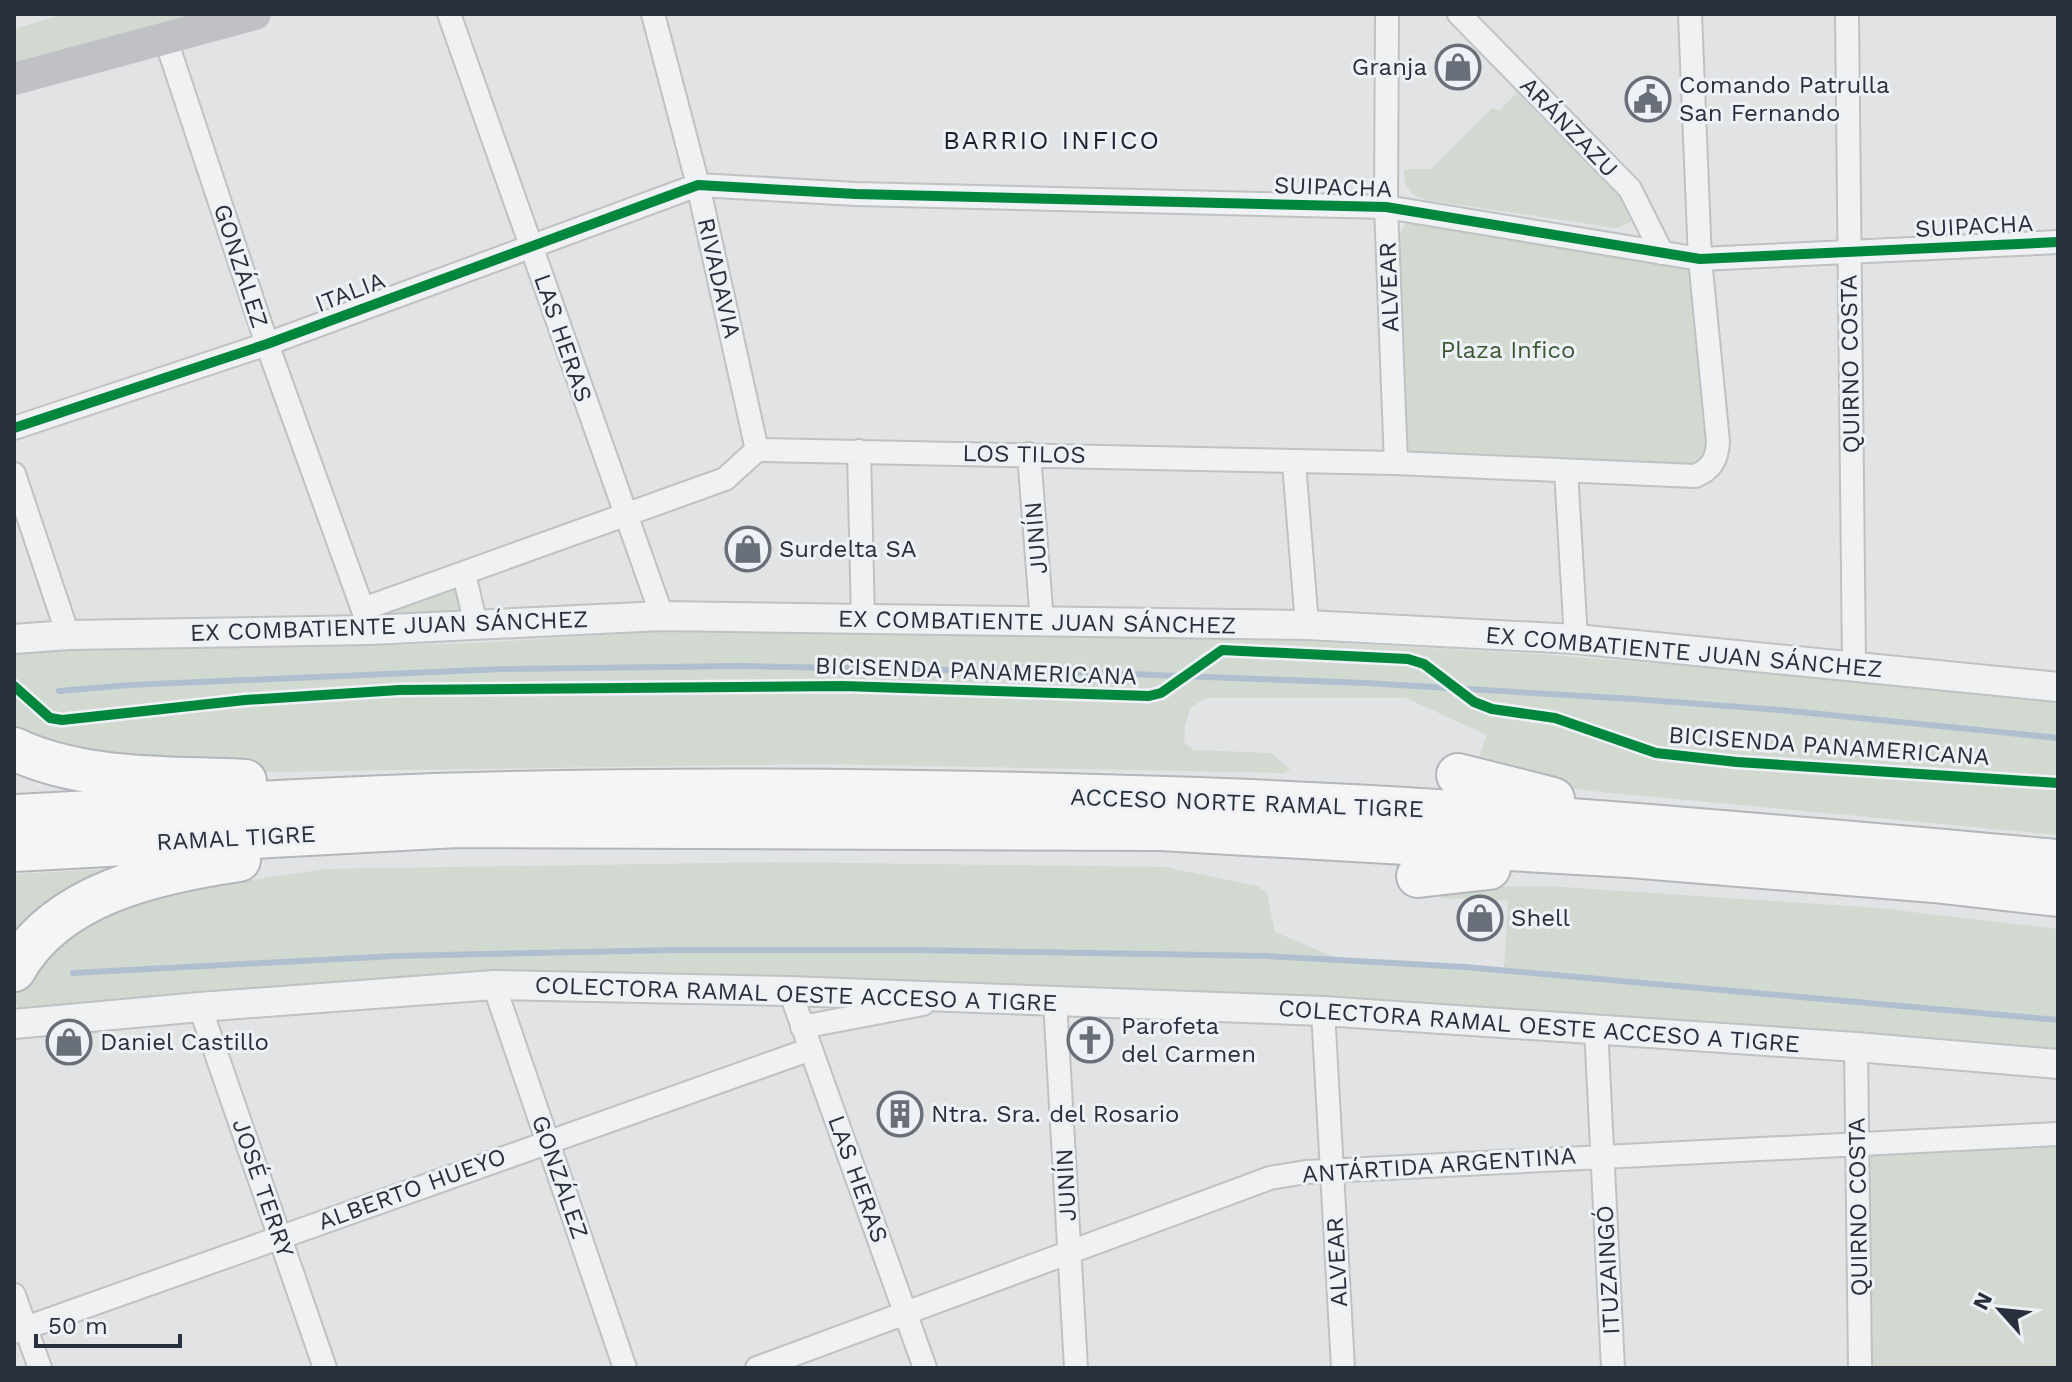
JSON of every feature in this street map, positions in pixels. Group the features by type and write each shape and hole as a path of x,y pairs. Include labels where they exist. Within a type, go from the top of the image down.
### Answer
{"highway":[{"path":"14,749 56,765 111,774 446,811"},
{"path":"1458,775 1671,827"},
{"path":"1168,798 1293,782"},
{"name":"ACCESO NORTE RAMAL TIGRE","path":"446,811 890,792 1168,798 1584,819 2058,861"},
{"path":"14,970 37,937 69,913 108,893 205,865 446,811"},
{"name":"ACCESO NORTE RAMAL TIGRE","path":"446,811 921,828 1161,829 1630,856 1934,881 2058,895"},
{"name":"RAMAL TIGRE","path":"14,816 446,811"},
{"name":"RAMAL TIGRE","path":"14,850 446,811"},
{"path":"921,828 1214,847"},
{"path":"1418,876 1630,856"}],"main road":[{"path":"14,79 255,14"}],"street":[{"name":"LAS HERAS","path":"449,14 662,616"},
{"name":"RIVADAVIA","path":"653,14 698,185 757,450"},
{"name":"ALVEAR","path":"1387,14 1386,207 1396,463"},
{"name":"ARÁNZAZU","path":"1459,14 1630,189 1662,253"},
{"path":"1690,14 1700,259"},
{"name":"QUIRNO COSTA","path":"1847,14 1854,667"},
{"name":"GONZÁLEZ","path":"165,37 267,344 366,620"},
{"name":"ITALIA","path":"14,428 267,344 698,185"},
{"name":"SUIPACHA","path":"698,185 856,194 1386,207 1700,259 2058,242"},
{"name":"LOS TILOS","path":"757,450 1396,463 1695,476 1705,472 1715,462 1718,442 1700,259"},
{"path":"366,620 464,574 725,479 757,450"},
{"path":"859,451 863,619"},
{"name":"JUNÍN","path":"1029,454 1042,622"},
{"path":"1294,463 1307,625"},
{"path":"1566,471 1576,639"},
{"path":"14,474 68,635"},
{"path":"464,574 476,625"},
{"name":"EX COMBATIENTE JUAN SÁNCHEZ","path":"14,639 366,620 476,625 662,616 1307,625 1576,639 2058,687"},
{"name":"GONZÁLEZ","path":"494,985 625,1368"},
{"name":"COLECTORA RAMAL OESTE ACCESO A TIGRE","path":"14,1024 494,985 790,991 1323,1011 1596,1028 2058,1064"},
{"name":"LAS HERAS","path":"790,991 925,1368"},
{"path":"802,1027 950,998"},
{"name":"JUNÍN","path":"1055,1001 1076,1368"},
{"name":"JOSÉ TERRY","path":"200,1007 325,1368"},
{"name":"ALVEAR","path":"1323,1011 1343,1368"},
{"name":"ITUZAINGÓ","path":"1596,1028 1613,1368"},
{"name":"QUIRNO COSTA","path":"1856,1047 1860,1368"},
{"name":"ALBERTO HUEYO","path":"20,1330 811,1049"},
{"name":"ANTÁRTIDA ARGENTINA","path":"757,1368 1270,1178 1332,1170 2058,1134"},
{"path":"14,1295 20,1330 40,1368"}],"green space":[{"path":"65,14 206,14 14,63 14,29"},
{"path":"1517,93 1628,205 1633,216 1629,223 1616,228 1427,200 1409,189 1404,169 1431,169 1492,108 1499,111"},
{"name":"Plaza Infico","path":"1406,223 1687,267 1691,274 1708,446 1702,459 1685,466 1405,454 1398,237"},
{"path":"463,585 468,614 387,615 390,610"},
{"path":"682,630 962,631 1265,639 1552,655 1928,685 2058,702 2058,835 1591,791 1510,780 1474,771 1487,735 1406,698 1206,698 1190,708 1184,742 1194,750 1271,753 1290,769 1285,773 818,764 265,772 148,765 14,738 14,649 475,643"},
{"path":"773,862 1165,867 1257,886 1267,893 1275,932 1341,960 1504,970 1508,901 1443,898 1430,888 1548,886 1878,908 2058,929 2058,1056 694,981 21,1014 14,998 23,973 67,935 126,905 229,883 326,869"},
{"path":"189,865 14,955 14,874"},
{"path":"2058,1144 2058,1368 1870,1368 1867,1152"}],"waterway":[{"path":"59,691 130,685 503,669 742,666 1103,673 1365,683 1634,699 1780,710 2058,738"},
{"path":"73,973 395,956 678,950 1267,956 1465,967 2058,1020"}],"cycle path":[{"path":"14,428 267,344 698,185 856,194 1386,207 1700,259 2058,242"},
{"name":"BICISENDA PANAMERICANA","path":"14,686 50,718 62,720 245,700 399,690 843,686 1149,696 1161,693 1222,650 1408,659 1424,664 1474,702 1492,709 1555,718 1656,753 1737,762 2058,783"}],"place":[{"name":"Granja","path":"1458,67"},
{"name":"Comando Patrulla San Fernando","path":"1648,99"},
{"name":"Surdelta SA","path":"748,549"},
{"name":"Shell","path":"1480,918"},
{"name":"Parofeta del Carmen","path":"1090,1040"},
{"name":"Daniel Castillo","path":"69,1042"},
{"name":"Ntra. Sra. del Rosario","path":"900,1114"}],"district":[{"name":"BARRIO INFICO","path":"1052,140"}]}
